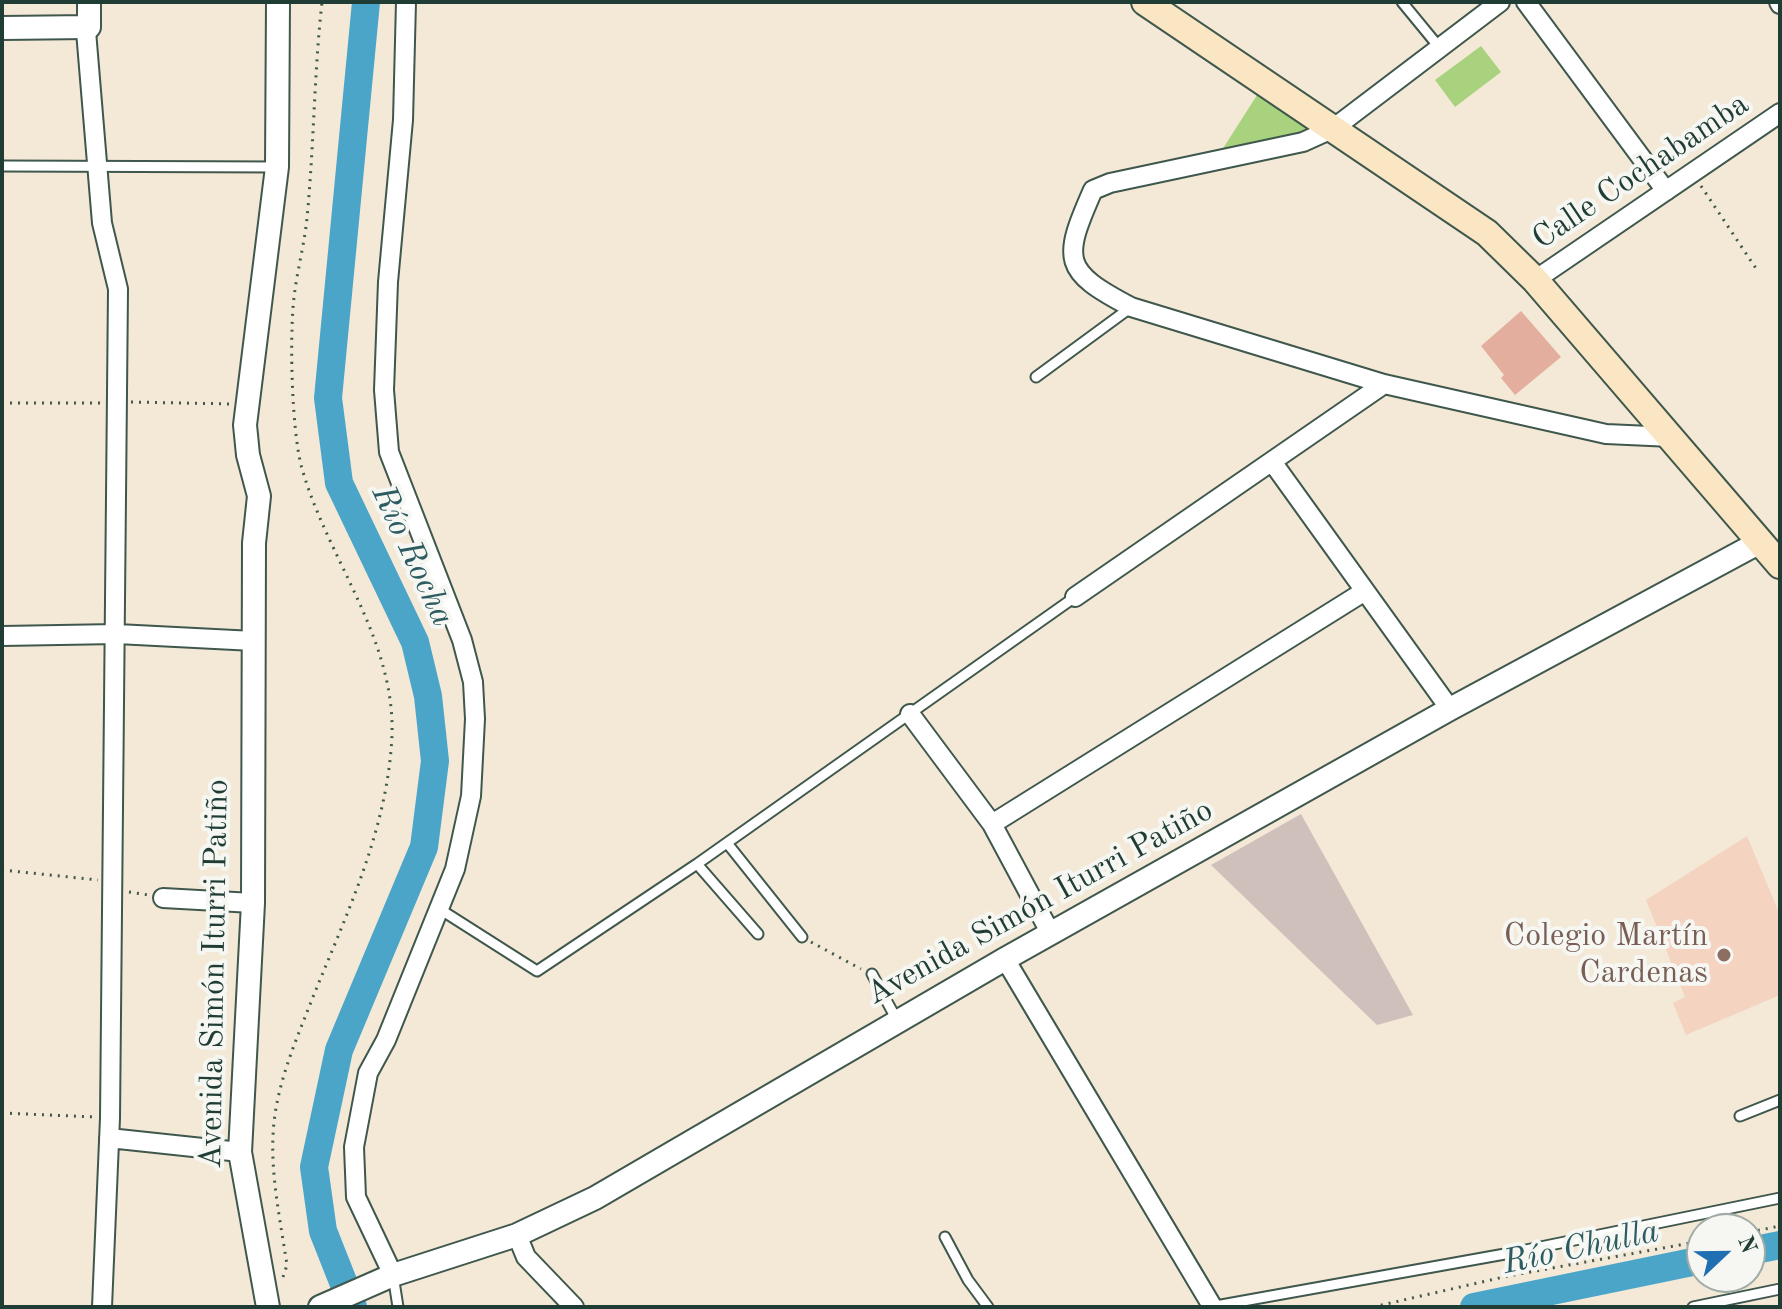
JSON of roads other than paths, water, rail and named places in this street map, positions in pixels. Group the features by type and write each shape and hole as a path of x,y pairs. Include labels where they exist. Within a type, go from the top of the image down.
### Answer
{"main road":[{"path":"1145,2 1487,233 1535,280 1672,437 1770,536 1780,565"}],"street":[{"path":"89,2 89,27 86,31 102,223 118,289 114,885 110,1118 102,1307"},
{"name":"Avenida Simón Iturri Patiño","path":"268,1307 240,1152 253,903 254,543 259,496 248,455 247,405 277,167 278,2"},
{"path":"384,1280 356,1197 354,1147 368,1073 386,1040 455,869 471,796 475,719 473,682 462,640 389,452 384,390 388,282 403,120 406,2"},
{"path":"1500,2 1334,128 1303,142 1110,183 1093,190 1077,226 1071,255 1077,272 1094,288 1131,307 1384,384 1606,434 1672,437"},
{"path":"1526,2 1666,191"},
{"path":"2,28 89,27"},
{"name":"Calle Cochabamba","path":"1535,280 1780,113"},
{"path":"1075,597 1384,384"},
{"path":"1273,463 1450,709"},
{"name":"Avenida Simón Iturri Patiño","path":"320,1307 384,1280 517,1235 595,1198 1005,959 1450,709 1770,536"},
{"path":"992,824 1365,591"},
{"path":"2,636 117,634 254,641"},
{"path":"910,714 992,824 1051,934"},
{"path":"163,898 253,903"},
{"path":"1005,959 1211,1306"},
{"path":"109,1138 240,1152"},
{"path":"517,1235 526,1257 574,1307"}],"lane":[{"path":"1402,2 1439,47"},
{"path":"2,166 277,167"},
{"path":"1036,377 1131,307"},
{"path":"438,908 537,971 697,864 1075,597"},
{"path":"727,843 802,937"},
{"path":"697,864 758,934"},
{"path":"872,974 898,1022"},
{"path":"1740,1116 1780,1100"},
{"path":"1211,1306 1516,1252 1780,1198"},
{"path":"945,1237 968,1280 988,1307"},
{"path":"384,1280 398,1307"},
{"path":"1693,1307 1780,1289"}],"waterway":[{"name":"Río Rocha","path":"353,1307 323,1231 314,1167 339,1050 424,847 435,761 428,696 415,642 339,483 328,398 366,2"},
{"name":"Río Chulla","path":"1766,1248 1780,1245"},
{"name":"Río Chulla","path":"1474,1307 1686,1263"}],"place":[{"name":"Colegio Martín Cardenas","path":"1724,955"}]}
